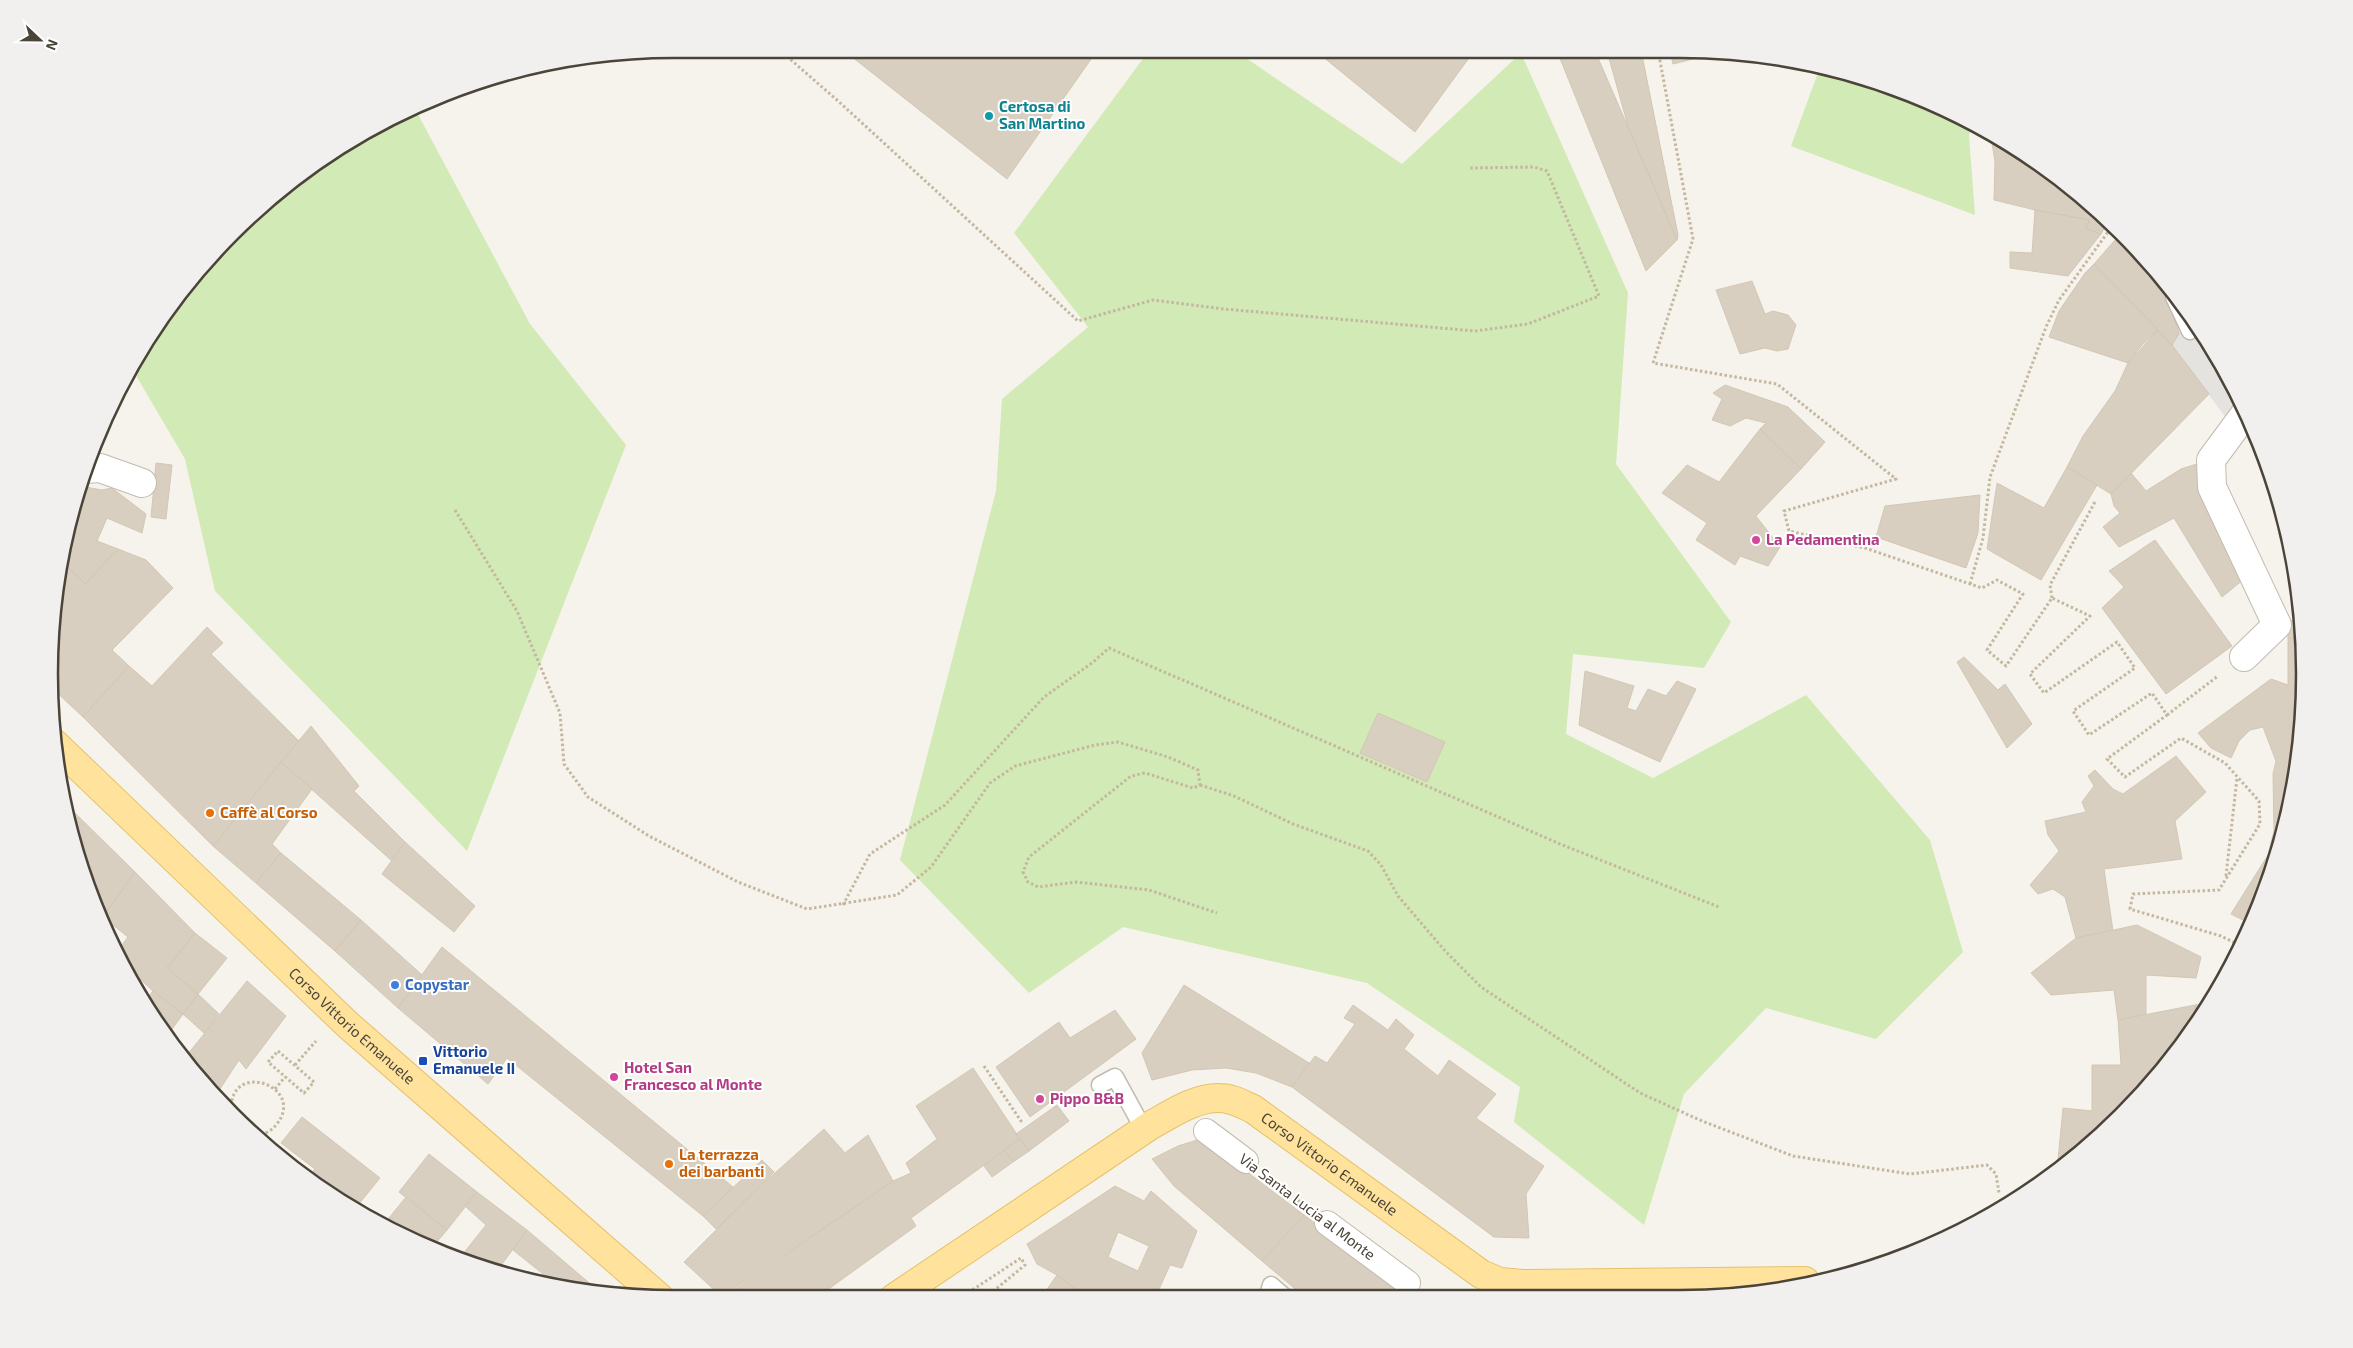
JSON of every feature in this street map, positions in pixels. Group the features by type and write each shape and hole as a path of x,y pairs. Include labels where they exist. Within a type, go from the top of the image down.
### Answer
{"main road":[{"name":"Corso Vittorio Emanuele","path":"63,751 348,1025 650,1289"},
{"name":"Corso Vittorio Emanuele","path":"906,1290 1144,1130 1178,1110 1203,1100 1219,1098 1234,1100 1253,1109 1481,1274 1500,1282 1559,1285 1783,1281"}],"street":[{"path":"2234,665 2277,625 2212,487 2211,460 2241,420"},
{"path":"93,469 100,468 142,483"},
{"name":"Via Santa Lucia al Monte","path":"1206,1131 1246,1161"},
{"name":"Via Santa Lucia al Monte","path":"1327,1223 1408,1283"}],"lane":[{"path":"2187,324 2190,331"},
{"path":"1100,1084 1115,1077 1144,1130"}],"path":[{"path":"788,58 845,107 1078,321 1153,300 1224,309 1475,331 1528,324 1599,296 1547,171 1534,166 1470,168"},
{"path":"1659,58 1693,239 1653,363 1777,384 1896,478 1784,511 1789,531 1865,548 1982,588 1997,580 2023,594 1986,650 2006,666 2052,598 2050,585 2096,500"},
{"path":"1970,584 1983,538 1990,477 2046,326 2059,300 2108,232"},
{"path":"455,510 517,611 560,713 564,764 588,797 649,836 738,882 807,909 897,895 931,867 990,784 1015,766 1094,745 1118,742 1168,757 1198,770 1200,785"},
{"path":"2052,598 2090,616 2030,674 2044,693 2117,642 2135,668 2073,711 2083,727 2089,735 2152,692 2166,715"},
{"path":"842,904 870,854 945,806 1044,697 1092,663 1109,648 1548,839 1719,907"},
{"path":"2234,665 2107,760 2125,777 2181,738 2225,763 2259,801 2260,824 2219,890 2133,894 2130,910 2221,936 2234,942"},
{"path":"1217,913 1150,890 1076,882 1038,887 1028,882 1023,872 1023,867 1029,857 1130,776 1145,773 1193,788 1200,785 1234,796 1293,824 1368,852 1381,866 1398,896 1446,952 1481,987 1640,1093 1702,1121 1793,1156 1910,1174 1987,1165 1996,1174 1999,1193"},
{"path":"2226,880 2237,778"},
{"path":"295,1065 322,1035"},
{"path":"278,1051 314,1082 304,1093 285,1077 268,1062 278,1051"},
{"path":"984,1066 1023,1124"},
{"path":"275,1088 285,1077"},
{"path":"231,1102 235,1092 247,1083 266,1083 275,1088 284,1107 278,1123 263,1133"},
{"name":"Via Santa Lucia al Monte","path":"1246,1161 1327,1223"},
{"path":"972,1290 1021,1258 1025,1265 995,1290"}],"green space":[{"path":"1144,58 1246,58 1402,164 1516,58 1523,58 1628,293 1616,464 1731,622 1704,668 1573,654 1566,734 1653,778 1806,695 1930,840 1963,952 1876,1039 1766,1008 1684,1094 1644,1225 1514,1122 1520,1087 1367,983 1123,927 1029,993 900,860 996,491 1002,399 1088,327 1014,233"},
{"path":"1818,74 1877,90 1915,104 1970,131 1975,215 1791,146"},
{"path":"417,113 530,324 626,445 467,851 215,591 185,459 135,374 161,331 210,268 268,210 331,161 366,140"}],"shaded area":[{"path":"2163,293 2192,331 2232,401 2238,414 2232,426 2172,345"}],"building":[{"name":"Certosa di San Martino","path":"853,58 1092,58 1007,179"},
{"path":"1324,58 1469,58 1415,132"},
{"path":"1560,58 1598,58 1677,240 1646,271"},
{"path":"1609,58 1643,58 1678,235 1677,240 1628,126"},
{"path":"1672,58 1695,58 1673,64"},
{"path":"1992,143 2022,161 2085,210 2104,228 2101,234 2086,229 2089,220 1994,200 1995,161"},
{"path":"2035,210 2089,220 2086,229 2101,234 2068,276 2010,268 2010,252 2032,253"},
{"path":"2116,239 2167,297 2179,334 2172,345 2094,264"},
{"path":"2094,264 2158,330 2142,345 2128,363 2049,337 2059,311 2085,273"},
{"path":"1752,281 1765,314 1773,311 1788,315 1796,325 1788,349 1777,351 1765,348 1740,354 1716,290"},
{"path":"2158,330 2172,345 2209,394 2111,494 2067,467 2083,436 2115,391 2128,363"},
{"path":"1725,385 1788,407 1825,442 1801,469 1760,429 1766,423 1746,418 1730,426 1712,420 1722,399 1713,393"},
{"path":"1760,429 1801,469 1756,516 1780,547 1768,566 1740,556 1735,565 1696,540 1707,523 1662,493 1687,465 1719,482"},
{"path":"2203,462 2244,579 2222,597 2174,518 2119,547 2103,527 2120,513 2114,506 2111,494 2131,473 2146,491 2181,469"},
{"path":"156,463 172,465 166,519 151,517"},
{"path":"2067,467 2097,485 2041,580 1987,549 1997,483 2044,508"},
{"path":"87,487 102,490 112,488 146,514 142,533 107,518 97,541 118,549 85,584 67,566 79,514"},
{"path":"1980,495 1978,533 1966,568 1876,537 1885,506"},
{"path":"2155,540 2232,646 2166,694 2102,608 2124,587 2109,571"},
{"path":"118,549 146,560 173,588 112,650 129,666 83,717 59,694 58,674 59,634 67,566 85,584"},
{"path":"2288,621 2293,621 2294,634 2296,674 2294,714 2284,794 2275,831 2273,774 2276,761 2263,727 2250,730 2239,741 2231,758 2211,748 2198,733 2271,679 2288,685"},
{"path":"207,627 223,643 211,654 299,741 213,846 83,717 129,666 152,686"},
{"path":"1964,657 1998,690 2005,684 2032,724 2007,748 1957,662"},
{"path":"1585,671 1634,686 1627,708 1636,711 1648,689 1666,696 1677,681 1696,689 1660,762 1579,725"},
{"path":"1378,713 1445,742 1427,782 1360,753"},
{"path":"311,726 359,786 354,791 405,842 392,861 281,762"},
{"path":"2176,756 2206,792 2175,821 2182,859 2104,869 2113,931 2076,938 2065,897 2053,889 2038,894 2030,885 2059,851 2048,835 2045,821 2086,812 2082,802 2094,786 2088,776 2095,770 2113,789 2123,794"},
{"path":"281,762 312,789 272,844 281,853 256,883 213,846"},
{"path":"73,811 79,817 76,822"},
{"path":"79,817 135,872 106,913 90,872 76,822"},
{"path":"405,842 475,906 454,932 382,874"},
{"path":"281,853 361,920 335,951 256,883"},
{"path":"2268,855 2244,921 2231,914"},
{"path":"135,872 195,933 167,968 198,994 183,1014 137,976 121,946 128,937 110,922 106,913"},
{"path":"361,920 422,975 398,1008 335,951"},
{"path":"2137,925 2201,957 2196,978 2146,975 2146,1014 2118,1020 2114,990 2051,995 2031,973 2076,938"},
{"path":"195,933 227,958 198,994 167,968"},
{"path":"442,947 733,1187 703,1216 507,1058 488,1084 398,1008"},
{"path":"247,981 286,1016 246,1069 239,1060 219,1090 188,1053"},
{"path":"1184,985 1309,1063 1292,1087 1256,1073 1226,1068 1192,1070 1152,1080 1142,1053"},
{"path":"153,991 183,1014 171,1030 161,1017 149,997"},
{"path":"198,994 219,1014 204,1033 183,1014"},
{"path":"1353,1005 1388,1030 1396,1019 1414,1035 1404,1049 1438,1076 1449,1060 1496,1094 1476,1118 1544,1166 1526,1194 1529,1238 1494,1237 1292,1087 1315,1056 1327,1063 1355,1024 1344,1018"},
{"path":"2195,1005 2195,1011 2192,1017 2143,1080 2115,1110 2058,1160 2063,1108 2092,1111 2092,1065 2121,1065 2118,1020"},
{"path":"1115,1010 1136,1039 1030,1117 996,1067 1059,1022 1070,1038"},
{"path":"973,1068 1020,1139 911,1218 916,1226 827,1290 735,1290 893,1181 911,1173 906,1163 937,1139 916,1106"},
{"path":"1057,1105 1069,1121 1029,1151 1016,1134"},
{"path":"302,1117 380,1178 359,1204 312,1173 315,1169 281,1143"},
{"path":"824,1129 845,1153 868,1135 893,1181 732,1290 714,1290 684,1262 755,1191"},
{"path":"1020,1139 1029,1151 1013,1162 1004,1150"},
{"path":"1197,1140 1210,1144 1304,1215 1262,1261 1174,1186 1152,1159 1178,1146"},
{"path":"1004,1150 1013,1162 992,1177 984,1166"},
{"path":"429,1154 477,1192 447,1230 399,1192"},
{"path":"762,1160 774,1172 716,1229 703,1216"},
{"path":"1115,1186 1144,1201 1151,1191 1197,1231 1182,1268 1170,1265 1159,1290 1077,1290 1057,1275 1037,1264 1027,1244","holes":["1118,1232 1149,1246 1138,1271 1108,1257"]},
{"path":"477,1192 527,1230 501,1265 463,1253 486,1225 465,1206"},
{"path":"406,1197 447,1230 436,1243 420,1232 418,1235 388,1220"},
{"path":"1304,1215 1406,1290 1296,1290 1262,1261"},
{"path":"527,1230 591,1285 547,1277 513,1250"},
{"path":"420,1232 431,1241 418,1235"},
{"path":"1057,1275 1077,1290 1047,1290"}],"place":[{"name":"Certosa di San Martino","path":"989,116"},
{"name":"La Pedamentina","path":"1756,540"},
{"name":"Caffè al Corso","path":"210,813"},
{"name":"Copystar","path":"395,985"},
{"name":"Vittorio Emanuele II","path":"423,1061"},
{"name":"Hotel San Francesco al Monte","path":"614,1077"},
{"name":"Pippo B&B","path":"1040,1099"},
{"name":"La terrazza dei barbanti","path":"669,1164"}]}
